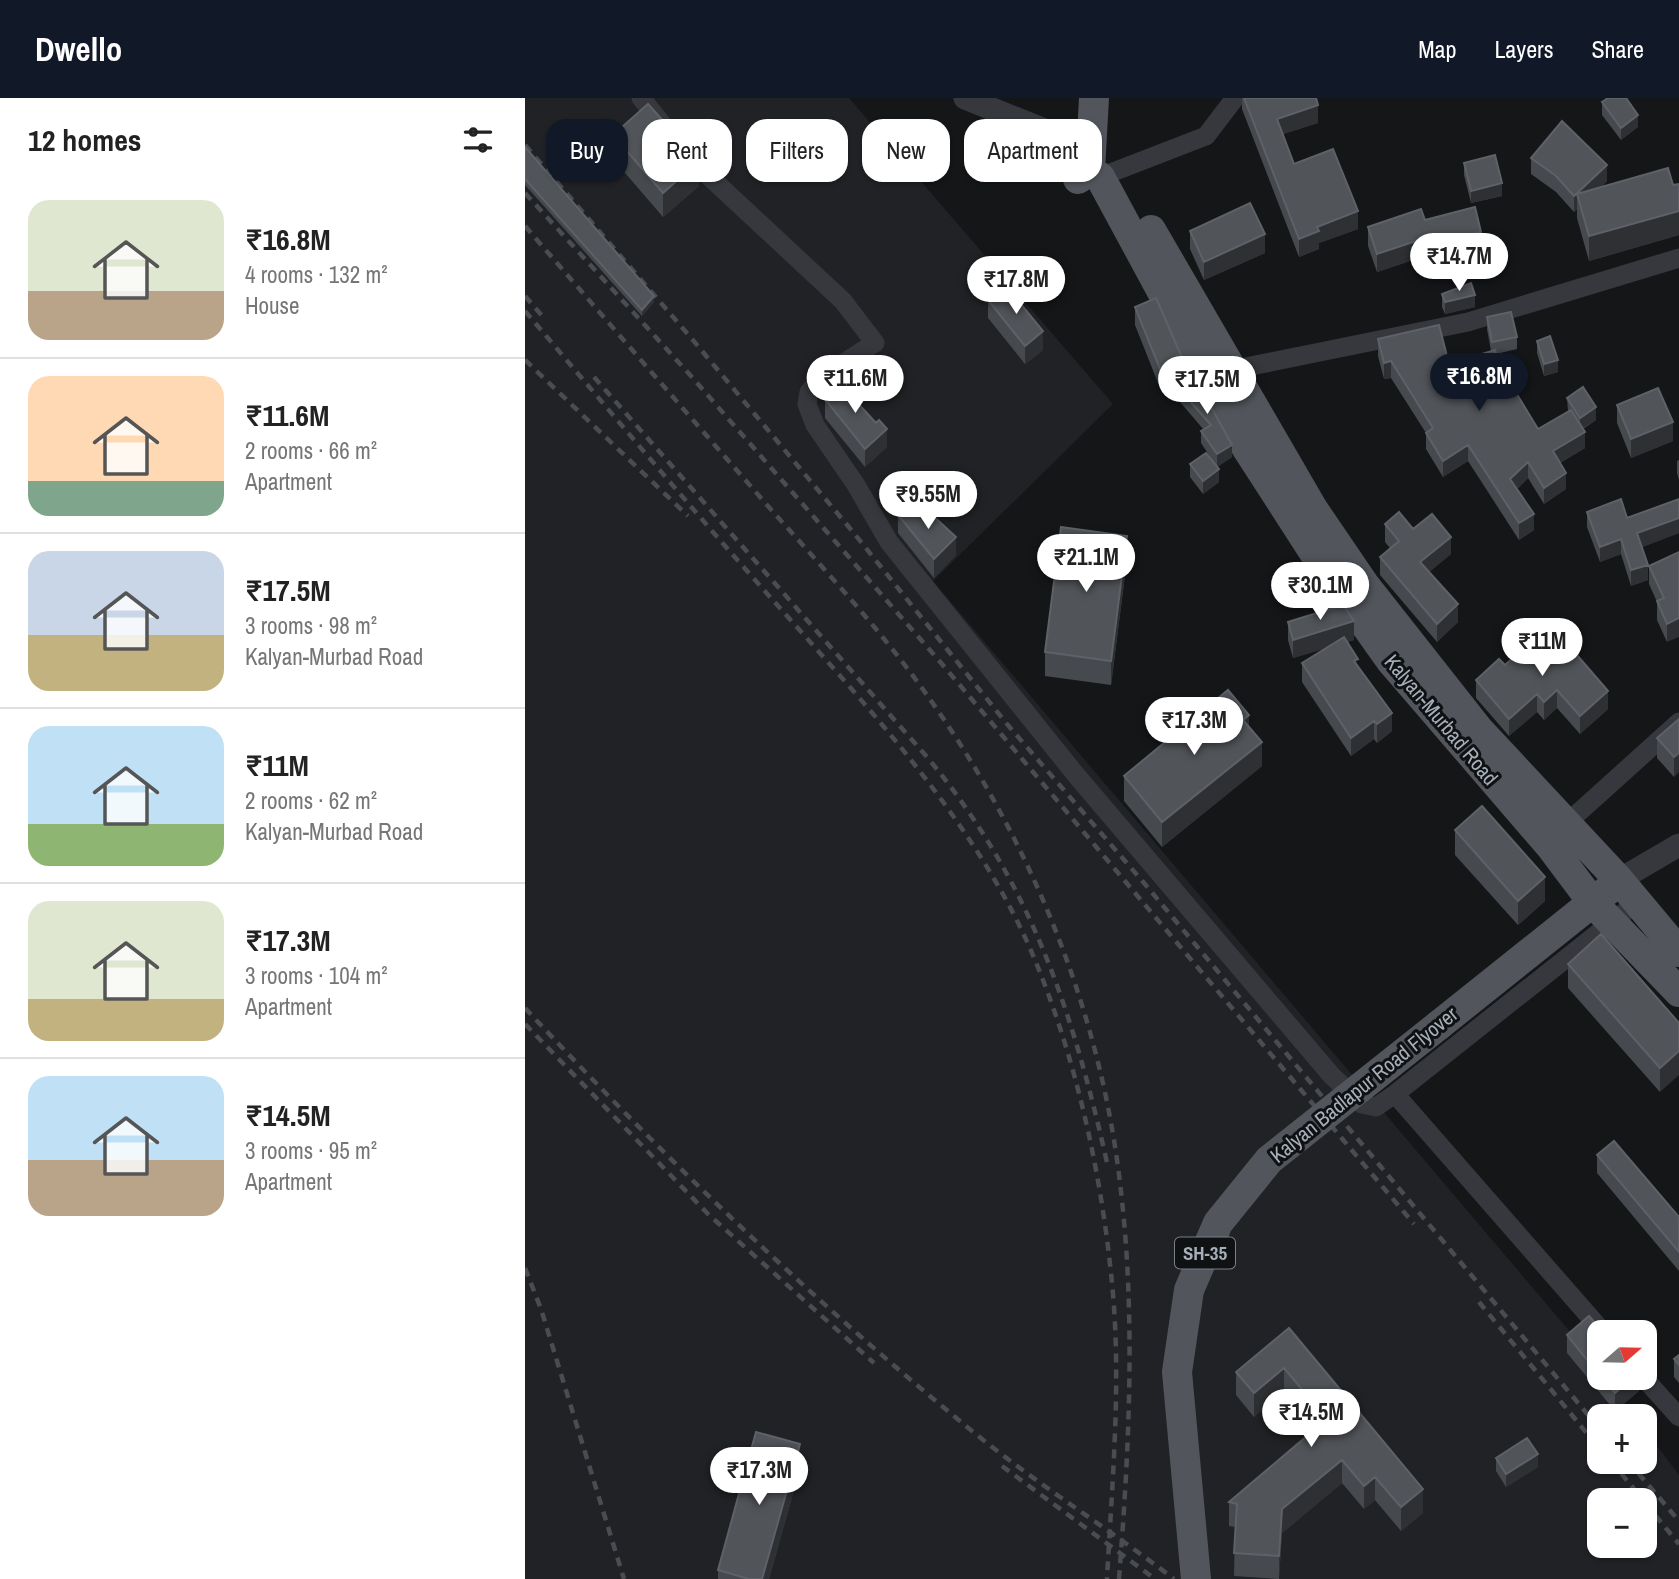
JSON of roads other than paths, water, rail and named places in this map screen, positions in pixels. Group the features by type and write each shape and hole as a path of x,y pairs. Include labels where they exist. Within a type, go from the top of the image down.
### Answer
{"main road":[{"path":"1079,98 1081,119"},
{"path":"1091,119 1094,98"},
{"name":"Kalyan-Murbad Road","path":"1097,182 1246,447 1315,554 1391,661 1551,847 1585,917 1679,992"},
{"name":"Kalyan-Murbad Road","path":"1100,182 1231,370 1313,509 1364,584 1479,730 1567,823 1679,952"},
{"name":"SH-35","path":"1585,917 1628,891"},
{"name":"Kalyan Badlapur Road Flyover","path":"1196,1579 1177,1372 1189,1290 1218,1223 1269,1160 1585,917"}],"street":[{"path":"641,98 698,166 843,300 875,343 820,378 809,392 807,404 815,425 856,485 889,542 1076,775 1332,1076 1369,1108 1376,1107 1395,1094 1585,917"},
{"path":"965,98 1006,119"},
{"path":"1102,157 1206,136 1235,98"},
{"path":"1231,370 1468,322 1679,258"},
{"path":"1567,823 1679,722"},
{"path":"1628,891 1679,845"},
{"path":"1395,1094 1593,1320"},
{"path":"1655,1390 1679,1417"}],"railway":[{"path":"525,145 692,339 853,532 1007,724 1144,883 1587,1414"},
{"path":"525,193 691,376 942,664 1414,1224"},
{"path":"525,226 888,644 963,749 1024,858 1049,915 1090,1032 1105,1092 1123,1206 1129,1366 1119,1579"},
{"path":"525,296 544,318"},
{"path":"525,311 914,764 982,859 1011,909 1035,960 1076,1082 1095,1166 1109,1251 1116,1365 1107,1579"},
{"path":"525,360 688,516"},
{"path":"594,377 927,757 963,804 1021,901 1043,950 1080,1055 1108,1167"},
{"path":"525,1008 632,1120 743,1229 858,1334 1001,1454 1174,1579"},
{"path":"525,1024 708,1214 874,1363"},
{"path":"525,1268 541,1309 624,1579"},
{"path":"1479,1302 1587,1433"},
{"path":"1002,1466 1155,1579"},
{"path":"1622,1474 1633,1488"},
{"path":"1639,1474 1679,1521"},
{"path":"1657,1517 1679,1544"}]}
